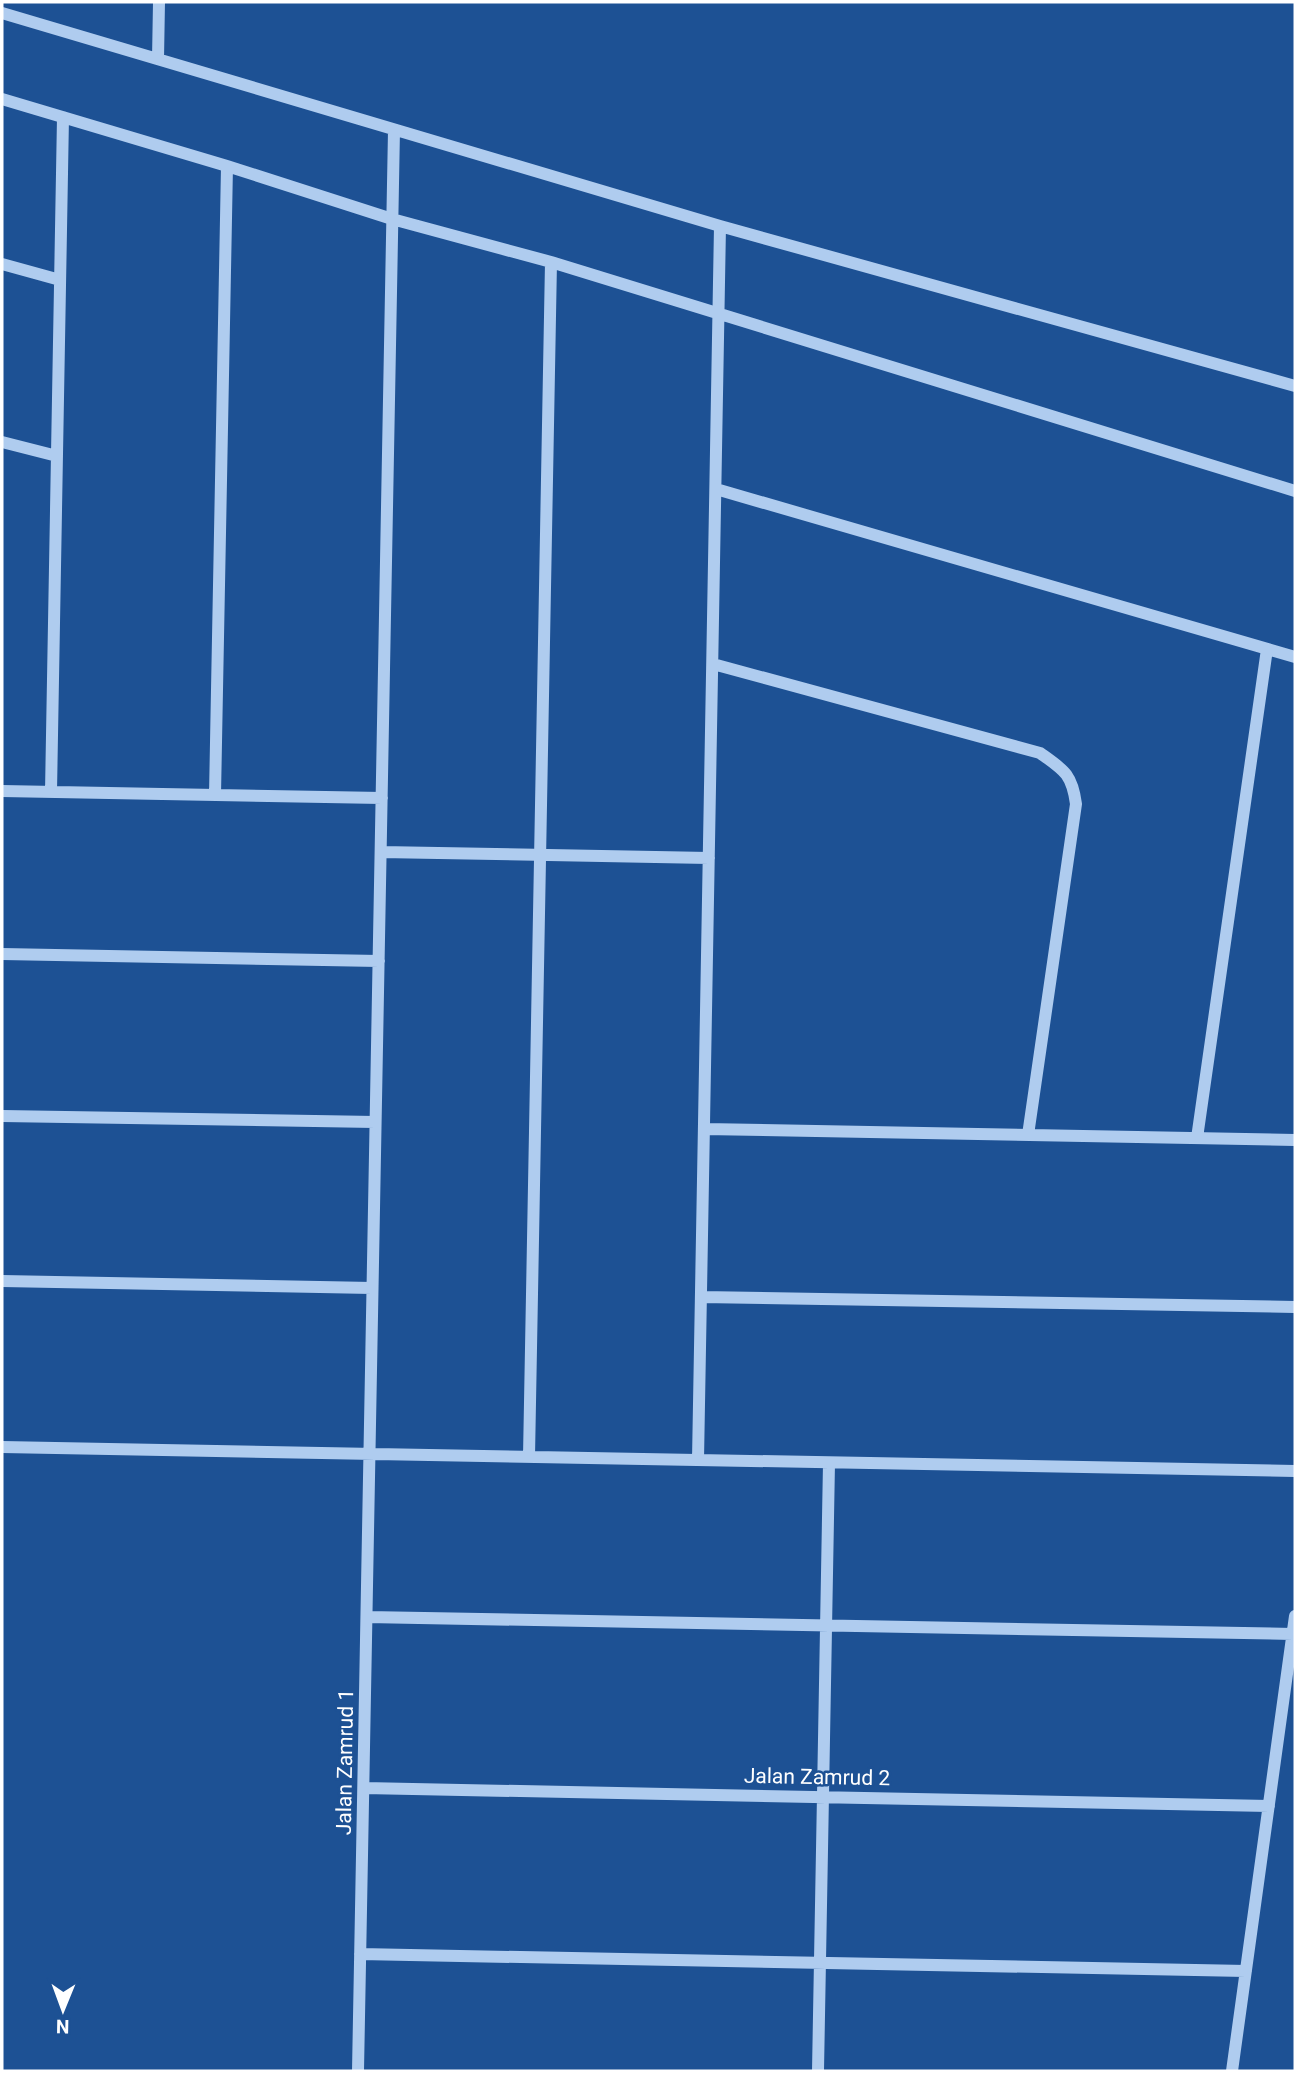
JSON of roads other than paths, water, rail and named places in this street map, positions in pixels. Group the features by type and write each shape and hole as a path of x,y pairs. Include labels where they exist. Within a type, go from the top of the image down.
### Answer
{"street":[{"path":"158,59 159,2"},
{"path":"2,13 720,226 1295,386"},
{"path":"2,99 227,166 392,219 551,262 719,312 1295,491"},
{"path":"51,792 63,117"},
{"name":"Jalan Zamrud 1","path":"358,2071 394,130"},
{"path":"215,795 227,166"},
{"path":"698,1460 720,226"},
{"path":"529,1457 551,262"},
{"path":"2,264 60,280"},
{"path":"2,442 57,456"},
{"path":"716,489 1295,657"},
{"path":"1197,1138 1267,649"},
{"path":"713,664 1040,753 1060,767 1073,782 1076,804 1028,1135"},
{"path":"2,791 382,798"},
{"path":"381,852 709,858"},
{"path":"2,954 379,961"},
{"path":"2,1116 375,1122"},
{"path":"704,1129 1295,1140"},
{"path":"2,1281 372,1288"},
{"path":"701,1297 1295,1307"},
{"path":"2,1447 1295,1471"},
{"path":"818,2071 829,1463"},
{"path":"1232,2071 1295,1616"},
{"path":"367,1617 1293,1634"},
{"name":"Jalan Zamrud 2","path":"364,1788 1269,1805"},
{"path":"360,1954 1246,1971"}]}
